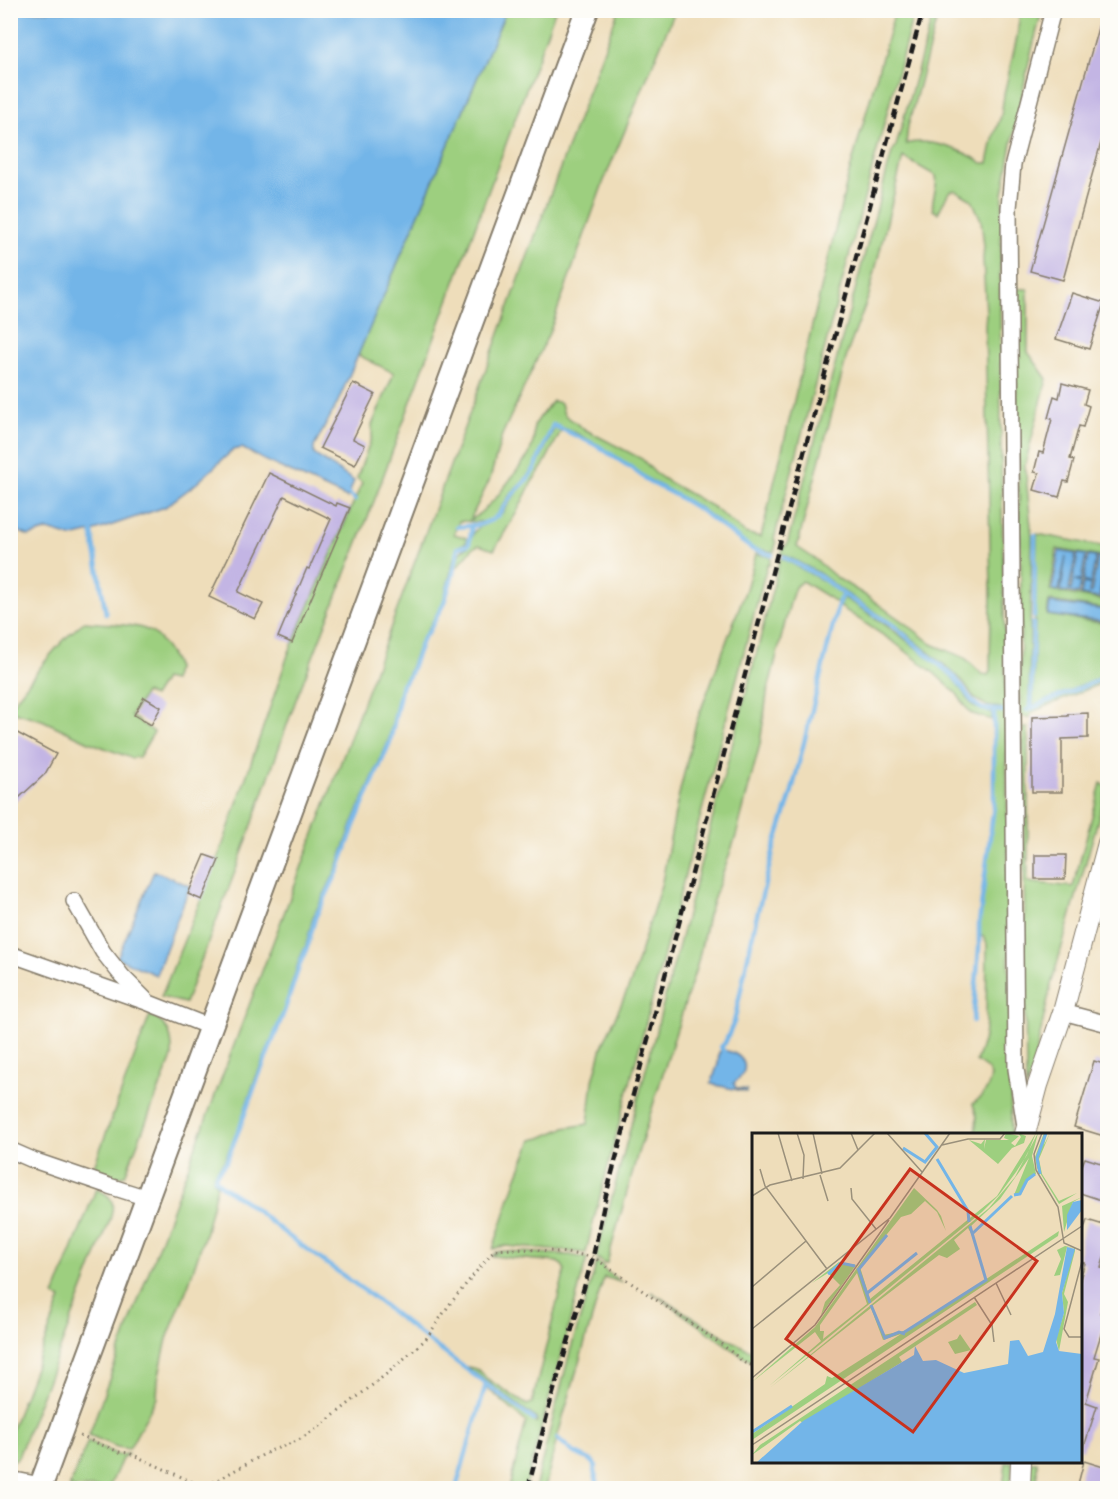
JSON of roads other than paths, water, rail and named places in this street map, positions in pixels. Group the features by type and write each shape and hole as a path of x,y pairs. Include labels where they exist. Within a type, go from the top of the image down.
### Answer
{"highway":[{"path":"40,1487 587,10"}],"main road":[{"path":"1026,1132 1038,1085 1063,1012 1107,843"},
{"path":"1020,1488 1022,1463"}],"street":[{"path":"1026,1132 1016,1069 1009,208 1013,164 1053,10"},
{"path":"74,901 103,952 122,976 149,1003"},
{"path":"10,954 210,1027"},
{"path":"1063,1012 1107,1024"},
{"path":"10,1150 33,1160 147,1198"},
{"path":"10,1479 40,1487"}],"water":[{"path":"10,11 506,11 337,404 314,447 314,454 354,481 347,498 242,448 233,450 197,483 165,507 71,537 48,530 29,536 11,530"},
{"path":"1059,551 1076,554 1069,589 1071,590 1078,554 1086,555 1081,581 1075,581 1081,583 1079,594 1061,591 1066,556 1059,591 1052,590"},
{"path":"1088,556 1096,557 1089,592 1091,593 1098,557 1107,559 1099,598 1081,595 1083,583 1089,584 1083,581"},
{"path":"1107,562 1107,599 1101,598"},
{"path":"1050,603 1107,610 1107,622 1048,615"},
{"path":"154,871 190,886 156,975 117,958"},
{"path":"723,1050 736,1055 744,1062 743,1072 734,1083 736,1088 747,1090 747,1092 711,1084 718,1064 719,1052"}],"waterway":[{"path":"457,527 479,525 498,515 535,468 553,425 598,446 650,482 700,510 752,549 772,555"},
{"path":"346,491 355,500"},
{"path":"472,525 469,544 458,548 444,603 423,638 409,676 402,684 390,742 355,823 338,871 315,918 308,945 284,1012 240,1127 226,1162 216,1174 215,1179 534,1420"},
{"path":"92,532 106,614"},
{"path":"1034,617 1035,535"},
{"path":"784,557 821,577 843,594 894,626 954,677 979,707 1003,711"},
{"path":"724,1052 721,1047 734,1022 774,848 791,795 839,601 843,594"},
{"path":"1031,708 1033,623"},
{"path":"1027,710 1108,676"},
{"path":"973,1021 979,923 994,805 994,710"},
{"path":"456,1488 486,1384"},
{"path":"557,1438 573,1452 592,1461 596,1466 594,1471 599,1488"}],"railway":[{"path":"528,1488 593,1257 606,1195 923,10"}]}
